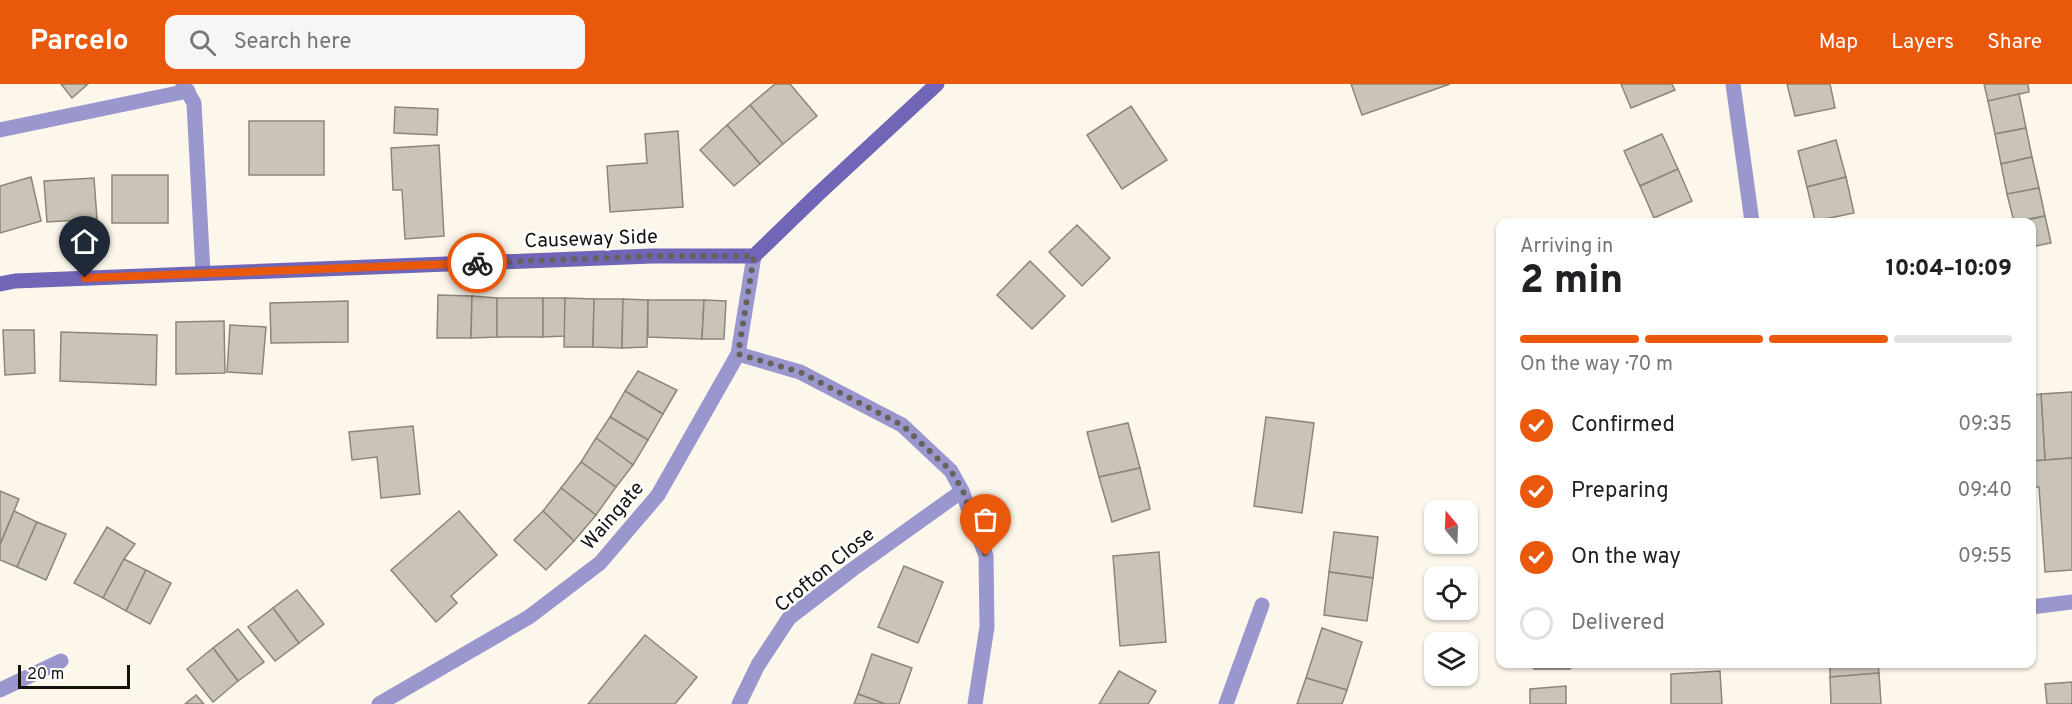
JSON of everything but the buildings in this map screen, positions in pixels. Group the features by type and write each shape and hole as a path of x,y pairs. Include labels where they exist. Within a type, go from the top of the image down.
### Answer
{"street":[{"path":"754,256 937,84"},
{"path":"1733,84 1751,218"},
{"path":"0,130 185,88 194,103 202,273"},
{"name":"Causeway Side","path":"0,284 15,281 652,256 754,256"},
{"name":"Waingate","path":"379,704 529,617 600,563 658,495 738,354 754,256"},
{"path":"738,354 800,372 902,425 951,471 963,491 986,556 987,627 975,704"},
{"name":"Crofton Close","path":"739,704 758,665 789,618 853,568 963,491"},
{"path":"2036,607 2072,602"},
{"path":"1226,704 1262,605"},
{"path":"0,690 61,661"}],"way so far":[{"path":"477,263 652,256 754,256 738,354 800,372 902,425 951,471 963,491 986,556"}],"route":[{"path":"85,278 477,263"}]}
